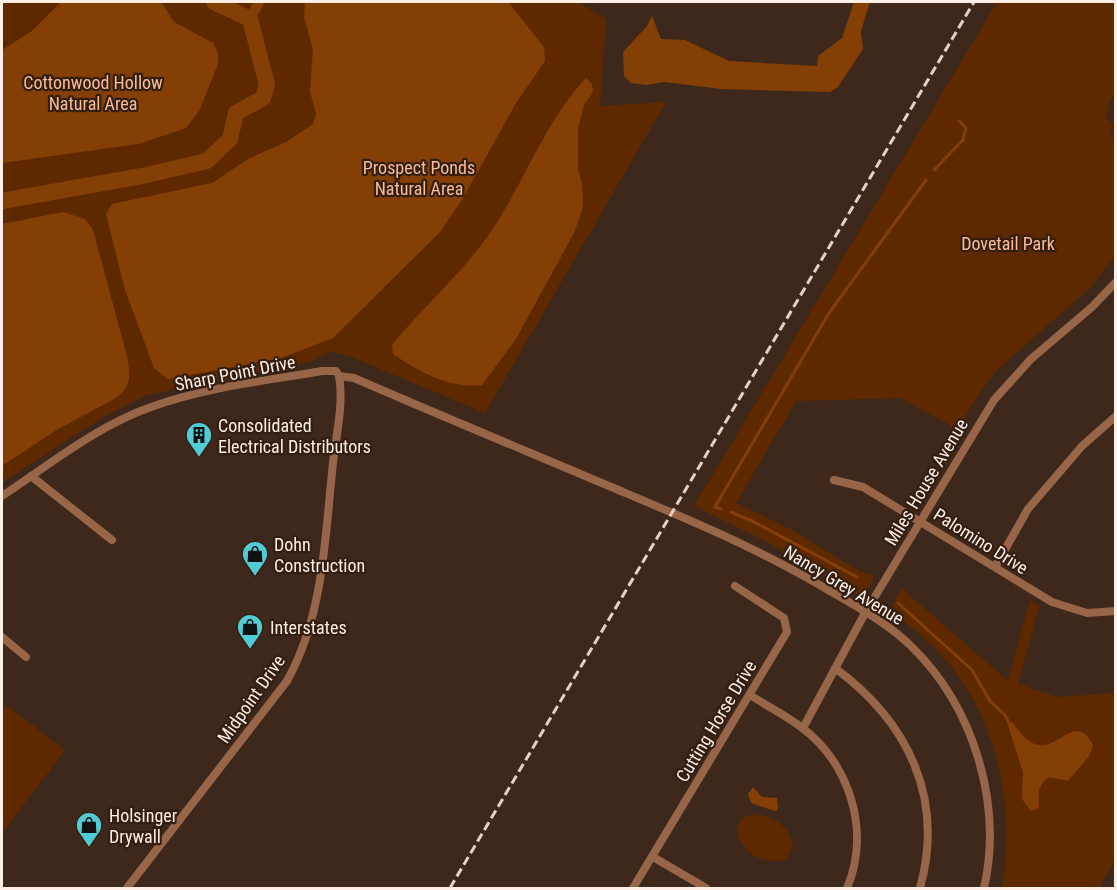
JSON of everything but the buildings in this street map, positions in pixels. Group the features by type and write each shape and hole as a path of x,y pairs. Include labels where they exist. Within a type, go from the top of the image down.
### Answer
{"street":[{"name":"Miles House Avenue","path":"803,728 866,613 978,424 1006,385 1031,358 1092,307 1116,282"},
{"name":"Sharp Point Drive","path":"2,496 105,429 149,407 197,393 322,371 336,372 339,376 354,378 717,531"},
{"name":"Midpoint Drive","path":"128,888 287,681 297,663 313,617 319,591 340,390 339,376"},
{"path":"995,567 1028,509 1082,446 1116,416"},
{"path":"31,476 112,540"},
{"name":"Palomino Drive","path":"834,480 863,487 1052,602 1071,610 1088,613 1116,611"},
{"name":"Nancy Grey Avenue","path":"717,531 777,561 893,630 913,647 946,691 972,740 985,786 990,822 984,888"},
{"name":"Cutting Horse Drive","path":"633,888 787,632 784,618 735,586"},
{"path":"2,637 26,657"},
{"path":"835,668 862,688 892,722 912,754 924,791 928,832 920,888"},
{"path":"750,695 803,728 839,768 852,798 857,831 854,865 847,888"},
{"path":"653,857 706,888"}],"green space":[{"name":"Prospect Ponds Natural Area","path":"2,2 578,2 606,19 600,106 666,102 485,413 354,358 331,351 312,361 147,395 103,417 2,483"},
{"name":"Dovetail Park","path":"997,2 1115,2 1115,95 1111,98 1106,115 1114,127 1110,134 1115,139 1115,256 1091,287 996,371 978,395 958,429 900,398 796,401 736,503 790,529 859,571 874,576 863,598 771,544 694,506"},
{"path":"901,588 1008,681 1030,600 1039,606 1018,684 1058,697 1115,693 1115,860 1099,888 1002,888 1005,860 1005,805 1001,777 985,723 950,665 891,610"},
{"path":"6,705 65,750 2,833 2,710"},
{"path":"750,815 765,816 783,826 793,845 787,858 770,861 747,850 738,835 737,826 741,819"}],"shaded area":[{"name":"Cottonwood Hollow Natural Area","path":"61,2 161,2 174,22 213,43 218,53 218,64 199,111 186,128 138,144 2,163 2,50 32,31"},
{"path":"305,2 508,2 544,47 545,61 516,103 462,200 440,232 333,338 281,358 168,379 154,368 125,290 106,214 112,204 212,183 248,159 286,142 313,124 316,114 310,92 313,49 304,17"},
{"path":"854,2 870,2 861,31 863,49 838,87 830,92 721,89 664,82 646,85 631,83 624,76 623,52 647,26 652,16 661,39 685,40 729,61 817,66 818,56 842,38"},
{"path":"586,78 592,84 593,92 584,105 578,128 578,169 582,184 583,206 575,231 516,339 482,385 470,386 447,382 414,367 393,354 392,345 462,269 488,236 560,110"},
{"path":"63,212 85,219 93,230 128,360 127,386 116,398 58,429 2,466 2,224"},
{"path":"1012,722 1026,739 1035,744 1046,745 1076,731 1088,737 1093,746 1089,756 1068,781 1049,777 1045,780 1039,791 1039,808 1031,811 1022,799 1023,773 1008,725"},
{"path":"753,787 762,797 777,798 778,810 751,803 748,794"}],"waterway":[{"path":"2,201 142,176 207,161 230,139 236,113 263,98 267,85 250,19 214,2"},
{"path":"250,19 259,2"},
{"path":"934,170 963,140 966,128 959,121"},
{"path":"721,509 715,507 829,313 926,180"},
{"path":"731,512 857,577"},
{"path":"898,603 972,670 990,701 1005,715 1009,723"}],"railway":[{"path":"450,888 974,2"}],"place":[{"name":"Consolidated Electrical Distributors","path":"199,458"},
{"name":"Dohn Construction","path":"255,577"},
{"name":"Interstates","path":"250,650"},
{"name":"Holsinger Drywall","path":"89,848"}]}
